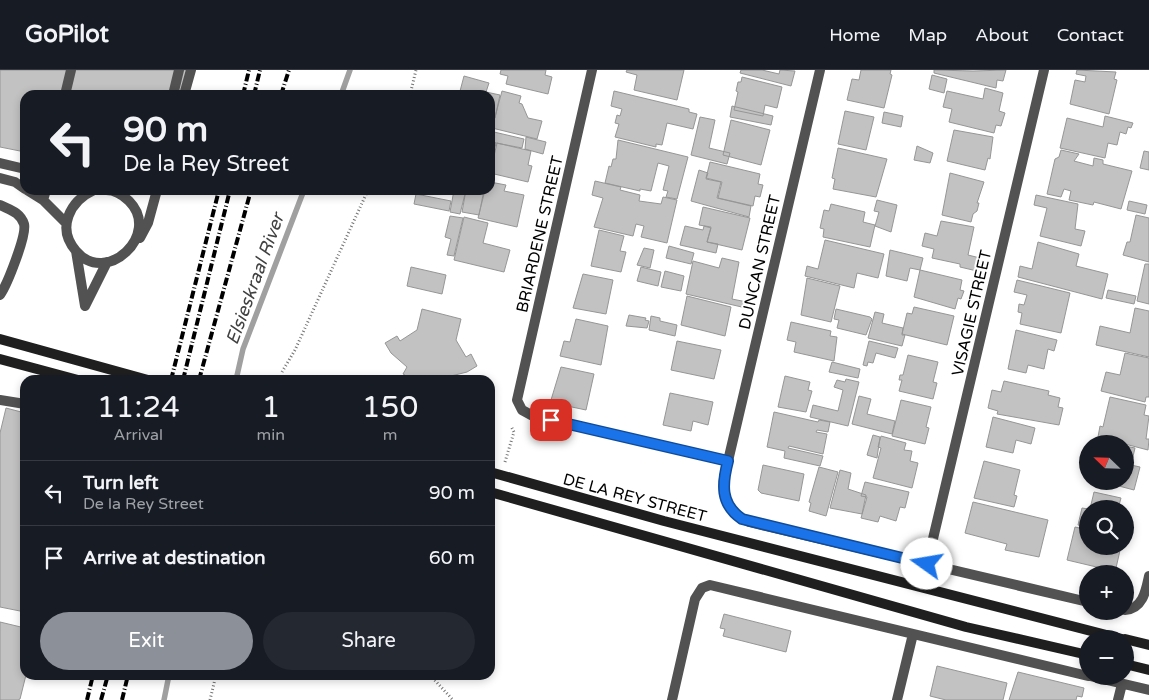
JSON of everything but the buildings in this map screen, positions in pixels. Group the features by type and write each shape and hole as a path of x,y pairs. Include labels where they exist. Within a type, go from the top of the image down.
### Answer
{"main road":[{"path":"0,340 130,375"},
{"path":"0,359 59,375"},
{"name":"DE LA REY STREET","path":"495,473 664,521 1088,630"},
{"name":"DE LA REY STREET","path":"495,493 966,627 1079,653"},
{"name":"DE LA REY STREET","path":"1134,642 1149,645"},
{"path":"1134,666 1149,670"}],"street":[{"path":"66,90 71,70"},
{"path":"174,90 179,70"},
{"path":"185,90 191,70"},
{"name":"BRIARDENE STREET","path":"592,70 517,392 518,405 522,410 533,416 728,461"},
{"name":"DUNCAN STREET","path":"728,461 820,70"},
{"name":"VISAGIE STREET","path":"927,564 1044,70"},
{"path":"0,163 20,168"},
{"path":"0,178 20,185"},
{"path":"44,195 66,222"},
{"path":"83,195 74,203 66,222 67,235 76,251 85,306 107,262"},
{"path":"123,195 133,205 139,220"},
{"path":"134,245 139,220 148,195"},
{"path":"76,251 86,259 107,262 126,255 145,230 156,195"},
{"path":"0,205 18,214 24,228 9,280 0,295"},
{"path":"0,400 20,403"},
{"name":"DE LA REY STREET","path":"728,461 724,478 724,496 731,510 742,519 1079,600"},
{"path":"1134,608 1142,600 1149,576"},
{"path":"672,700 695,599 702,588 710,585 1079,674"},
{"path":"897,700 913,634"},
{"path":"1118,700 1122,685"},
{"path":"1126,685 1149,690"}],"path":[{"path":"411,90 416,70"},
{"path":"282,372 295,350 366,195"},
{"path":"505,463 514,432 511,426"},
{"path":"210,700 215,680"},
{"path":"434,680 452,700"}],"waterway":[{"name":"Elsieskraal River","path":"343,90 350,70"},
{"name":"Elsieskraal River","path":"237,375 243,349 302,195"},
{"name":"Elsieskraal River","path":"164,700 168,680"}],"railway":[{"path":"244,90 249,70"},
{"path":"255,90 260,70"},
{"path":"283,90 289,70"},
{"path":"172,375 218,195"},
{"path":"184,375 229,195"},
{"path":"200,375 250,195"},
{"path":"87,700 92,680"},
{"path":"101,700 107,680"},
{"path":"122,700 127,680"}],"route":[{"path":"551,420 728,461 724,478 724,496 731,510 742,519 927,564"}]}
